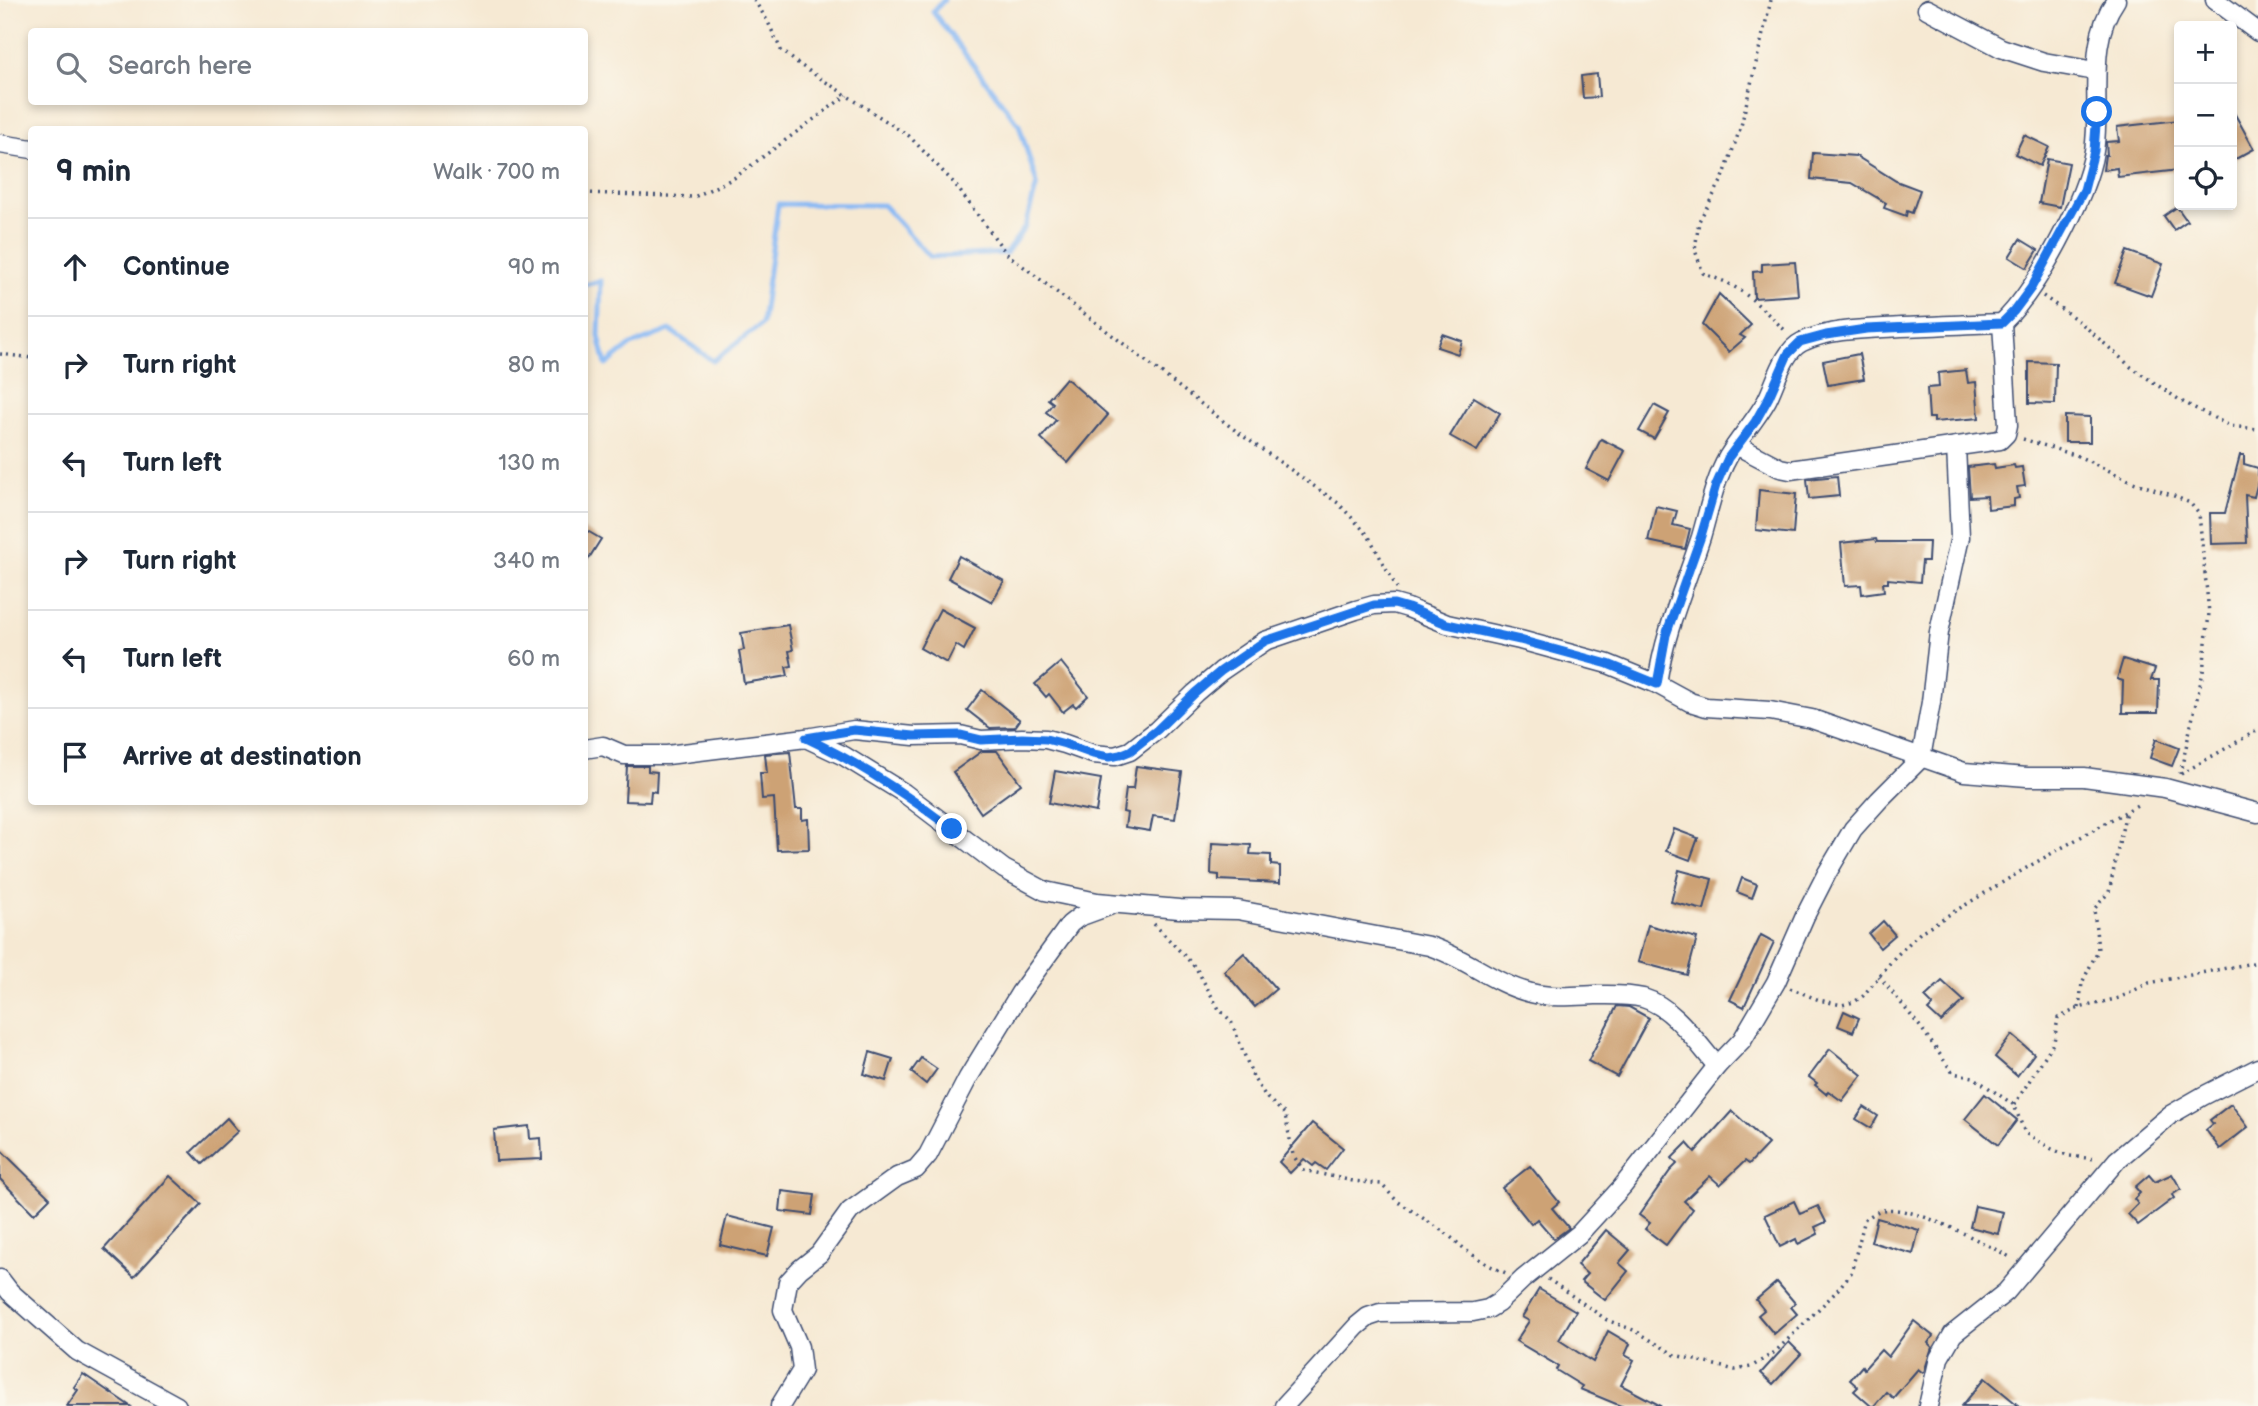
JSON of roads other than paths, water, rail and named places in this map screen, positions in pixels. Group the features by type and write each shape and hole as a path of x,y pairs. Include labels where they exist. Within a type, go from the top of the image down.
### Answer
{"street":[{"path":"1657,684 1666,635 1716,485 1736,445 1755,422 1788,354 1800,342 1866,329 2002,323 2031,288 2084,190 2094,151 2097,112 2095,71 2102,27 2116,0"},
{"path":"2216,0 2258,32"},
{"path":"1927,9 2001,47 2044,62 2095,71"},
{"path":"0,144 28,148"},
{"path":"1736,445 1780,468 1790,470 2000,440 2006,434 2008,425 2002,323"},
{"path":"1284,1406 1368,1317 1395,1311 1473,1312 1488,1309 1579,1234 1622,1187 1717,1066 1742,1040 1776,982 1816,894 1853,829 1921,758 1939,632 1960,537 1956,446"},
{"path":"588,748 603,746 624,755 667,755 854,730 914,736 960,735 981,740 1034,739 1065,744 1093,754 1115,756 1130,751 1221,671 1265,641 1374,605 1394,604 1447,624 1608,664 1657,684 1690,702 1706,706 1770,711 1812,719 1964,772 2084,778 2165,788 2258,813"},
{"path":"806,738 844,756 904,793 1004,869 1045,891 1115,904 1238,910 1429,946 1451,953 1498,980 1529,993 1547,996 1624,995 1643,998 1656,1003 1683,1027 1717,1066"},
{"path":"780,1406 802,1370 799,1347 783,1310 788,1282 819,1254 850,1211 897,1177 916,1169 928,1155 968,1078 1020,993 1063,934 1079,917 1115,904"},
{"path":"1928,1406 1939,1358 1953,1334 2006,1292 2117,1160 2170,1115 2258,1068"},
{"path":"0,1279 10,1292 77,1352 177,1406"}],"waterway":[{"path":"588,284 601,281 599,336 606,365 631,345 670,330 713,361 762,324 778,204 883,205 930,257 1006,253 1025,227 1037,184 1019,125 933,12 944,0"}]}
